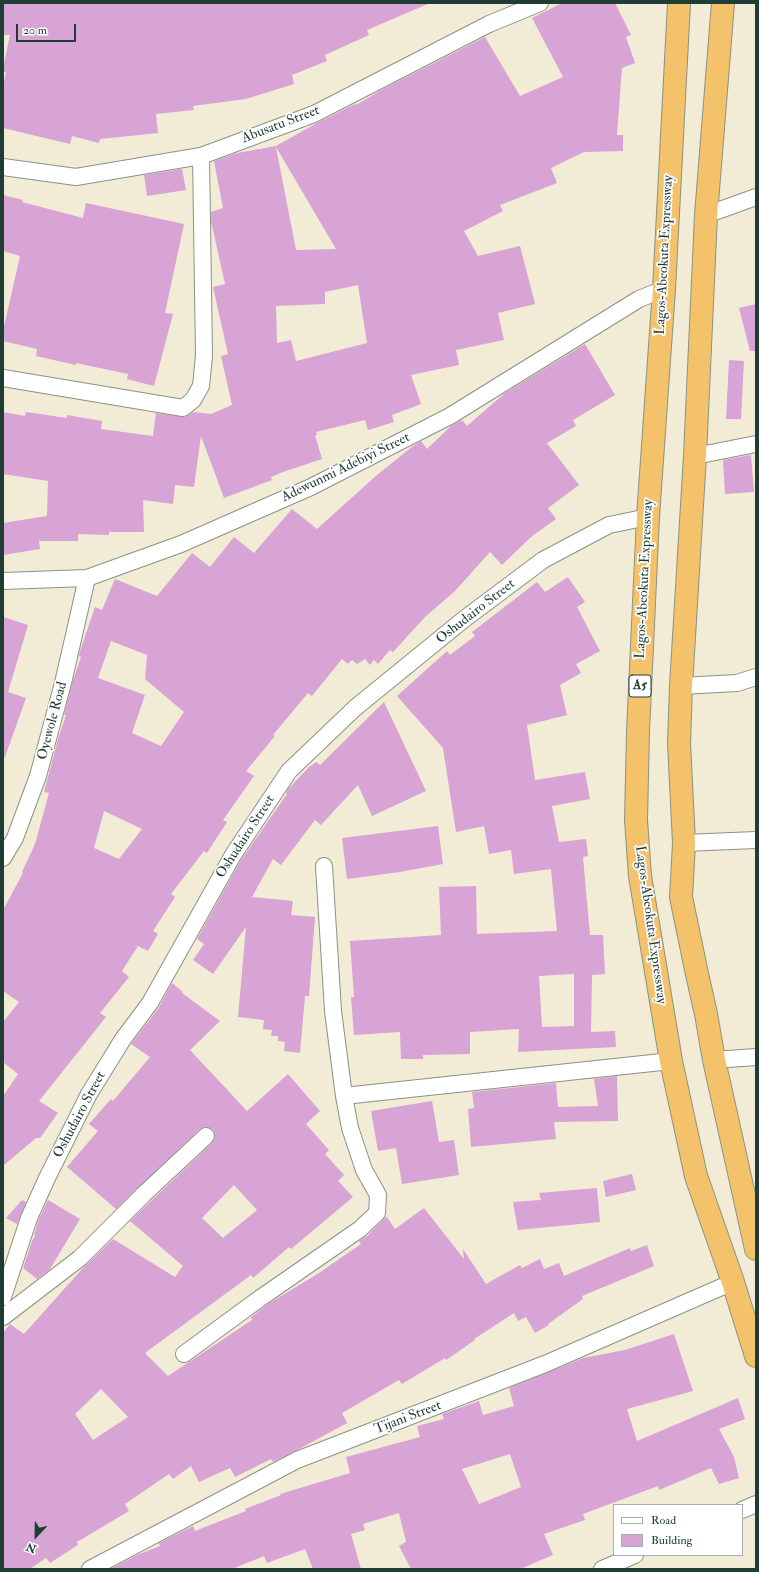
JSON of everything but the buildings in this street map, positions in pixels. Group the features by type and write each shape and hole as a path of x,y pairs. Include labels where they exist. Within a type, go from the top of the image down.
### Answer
{"highway":[{"name":"Lagos-Abeokuta Expressway","path":"679,3 664,289 648,517 638,732 636,820 640,876 672,1060 696,1176 734,1282 756,1356"},
{"path":"723,3 706,215 695,456 681,686 679,743 684,843 682,897 714,1060 756,1249"}],"street":[{"name":"Abusatu Street","path":"3,167 76,177 201,156 314,114 489,24 540,3"},
{"path":"3,378 183,408 193,400 201,386 204,356 201,156"},
{"path":"706,215 756,197"},
{"name":"Adewunmi Adebiyi Street","path":"3,581 86,578 181,544 311,487 450,416 639,299 664,289"},
{"path":"695,456 756,444"},
{"name":"Oshudairo Street","path":"3,1297 29,1218 89,1094 123,1039 150,1003 233,855 289,771 355,708 463,620 543,560 610,524 648,517"},
{"name":"Oyewole Road","path":"3,858 15,838 38,776 63,683 86,578"},
{"path":"681,686 737,683 756,677"},
{"path":"684,843 756,840"},
{"path":"184,1354 259,1299 360,1229 377,1213 378,1195 364,1170 350,1128 344,1096 333,1010 324,866"},
{"path":"714,1060 756,1057"},
{"path":"344,1096 672,1060"},
{"path":"3,1317 80,1258 144,1194 206,1136"},
{"name":"Tijani Street","path":"90,1569 298,1460 546,1364 734,1282"},
{"path":"743,1510 756,1504"},
{"path":"602,1569 633,1556"}]}
